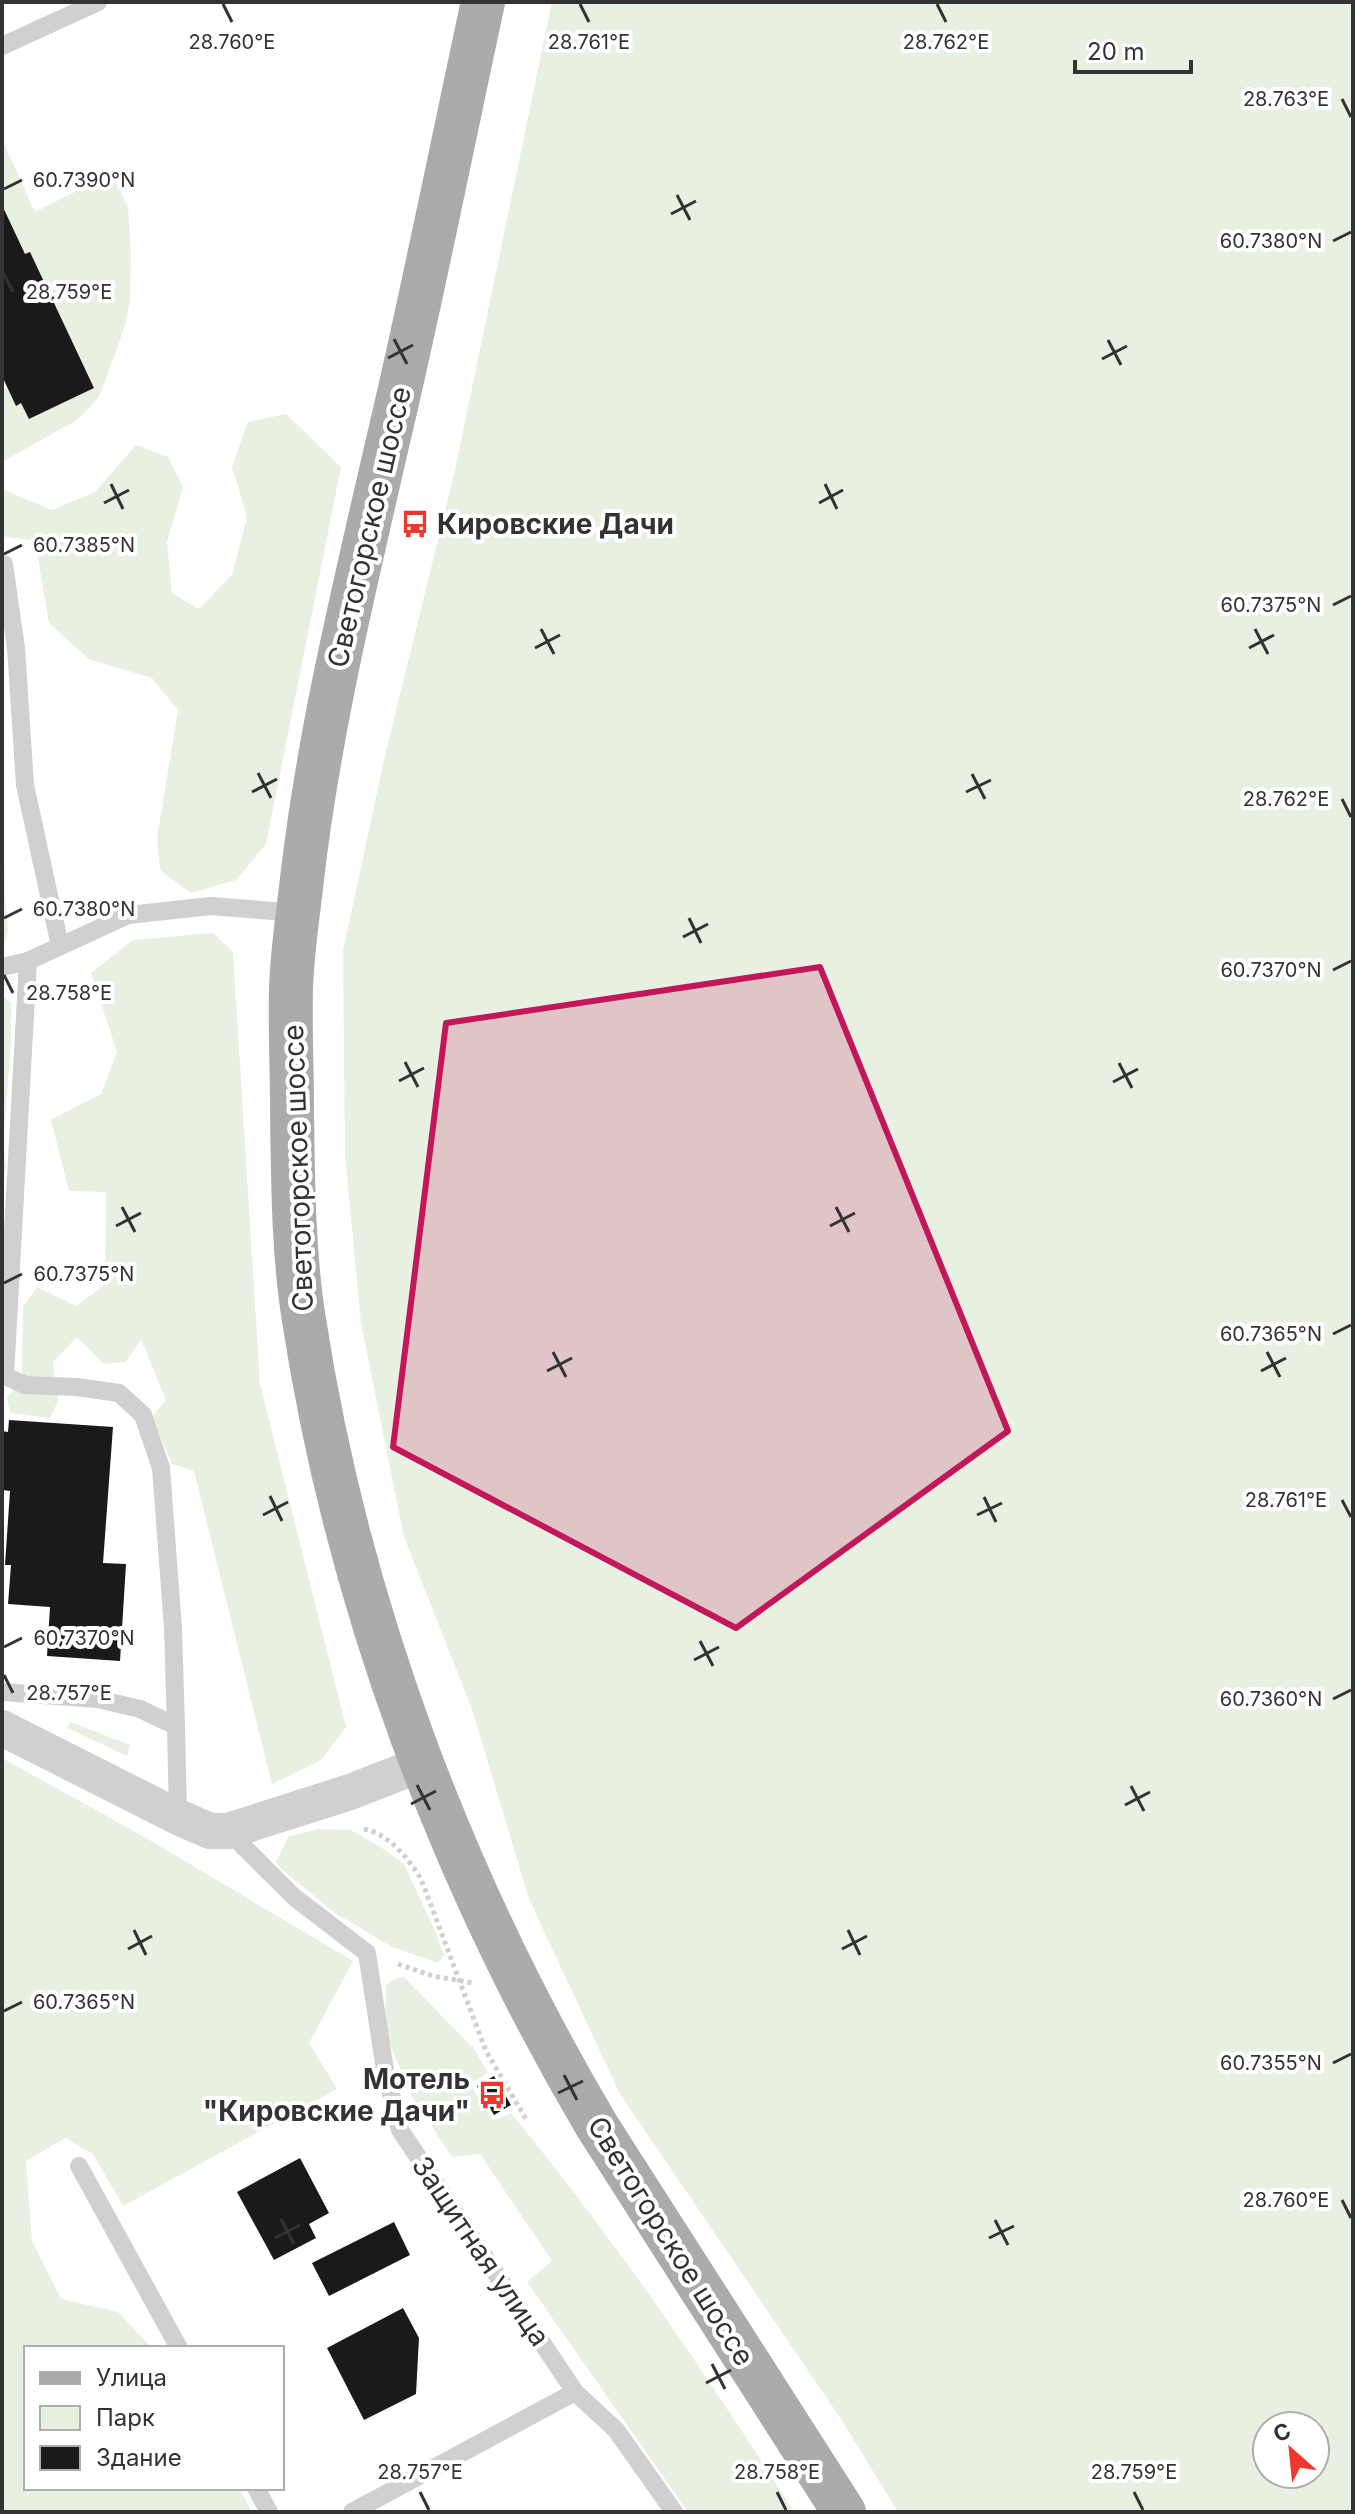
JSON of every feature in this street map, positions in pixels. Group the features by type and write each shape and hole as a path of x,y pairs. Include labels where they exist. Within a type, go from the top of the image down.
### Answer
{"main road":[{"name":"Светогорское шоссе","path":"483,2 347,615 311,800 291,986 292,1153 303,1315 329,1458 371,1616 422,1764 455,1846 522,1991 562,2068 844,2512"}],"street":[{"path":"2,1728 210,1831 228,1831 350,1792 422,1764"}],"lane":[{"path":"2,46 98,2"},
{"path":"4,564 16,648 25,785 60,946"},
{"path":"2,967 28,961 128,915 211,906 298,913"},
{"path":"28,961 5,1376 25,1385 77,1387 119,1393 143,1415 161,1468 173,1628 178,1817"},
{"path":"2,1692 98,1699 140,1709 176,1726"},
{"path":"228,1831 294,1897 367,1953"},
{"name":"Защитная улица","path":"367,1953 385,2070 400,2130 575,2392 616,2430 674,2512"},
{"path":"79,2166 178,2346"},
{"path":"352,2512 575,2392"},
{"path":"257,2490 269,2512"}],"path":[{"path":"358,1827 371,1830 397,1848 411,1862 421,1879 486,2051 526,2119"},
{"path":"367,1953 433,1976 460,1981"}],"highlighted area":[{"path":"820,967 1008,1431 736,1628 393,1447 446,1023"}],"green space":[{"path":"552,2 1353,2 1353,2512 898,2512 841,2419 620,2094 529,1899 472,1709 404,1537 361,1323 345,1155 343,951 384,760 455,470"},
{"path":"2,139 35,212 112,173 128,208 131,254 130,300 125,326 99,397 77,420 2,462 2,388 7,386 16,405 21,403 30,419 94,388 30,253 25,254 2,205"},
{"path":"286,414 341,467 266,844 236,880 191,893 160,870 157,838 178,710 152,678 89,659 49,623 35,541 2,536 2,489 52,510 95,492 136,445 168,457 183,487 167,542 172,593 199,609 232,575 247,517 232,467 248,422"},
{"path":"2,855 8,928 2,948"},
{"path":"213,933 233,952 260,1384 346,1727 321,1760 272,1784 194,1471 172,1464 152,1417 166,1400 141,1339 126,1362 104,1364 77,1337 53,1362 58,1401 50,1418 10,1413 7,1398 22,1378 23,1307 37,1287 76,1306 105,1285 106,1192 69,1191 51,1120 101,1094 117,1052 91,973 133,940"},
{"path":"2,994 11,1004 11,1043 2,1196"},
{"path":"71,1722 130,1745 127,1756 67,1728"},
{"path":"2,1758 141,1835 353,1961 309,2043 337,2089 123,2206 93,2154 65,2138 26,2161 32,2241 61,2299 118,2312 150,2346 24,2346 24,2490 240,2490 252,2512 2,2512"},
{"path":"319,1829 351,1830 404,1864 444,1956 438,1963 392,1947 335,1913 279,1867 276,1862 289,1836"},
{"path":"404,1977 474,2049 488,2073 470,2084 493,2121 511,2113 587,2209 727,2409 794,2512 688,2512 527,2282 552,2261 480,2154 452,2157 411,2095 385,2032 386,1985"}],"building":[{"path":"2,205 25,254 30,252 94,388 29,419 21,403 16,406 2,376"},
{"path":"9,1420 113,1427 103,1563 126,1564 120,1661 47,1656 50,1607 8,1604 11,1565 5,1565 10,1491 2,1490 2,1431 8,1432"},
{"path":"494,2076 511,2105 494,2115 477,2086"},
{"path":"300,2158 329,2213 309,2224 316,2238 274,2260 237,2192"},
{"path":"394,2222 410,2255 329,2296 312,2263"},
{"path":"403,2308 419,2338 416,2394 364,2420 327,2348"}],"place":[{"name":"Кировские Дачи","path":"415,524"},
{"name":"Мотель \"Кировские Дачи\"","path":"492,2095"}]}
